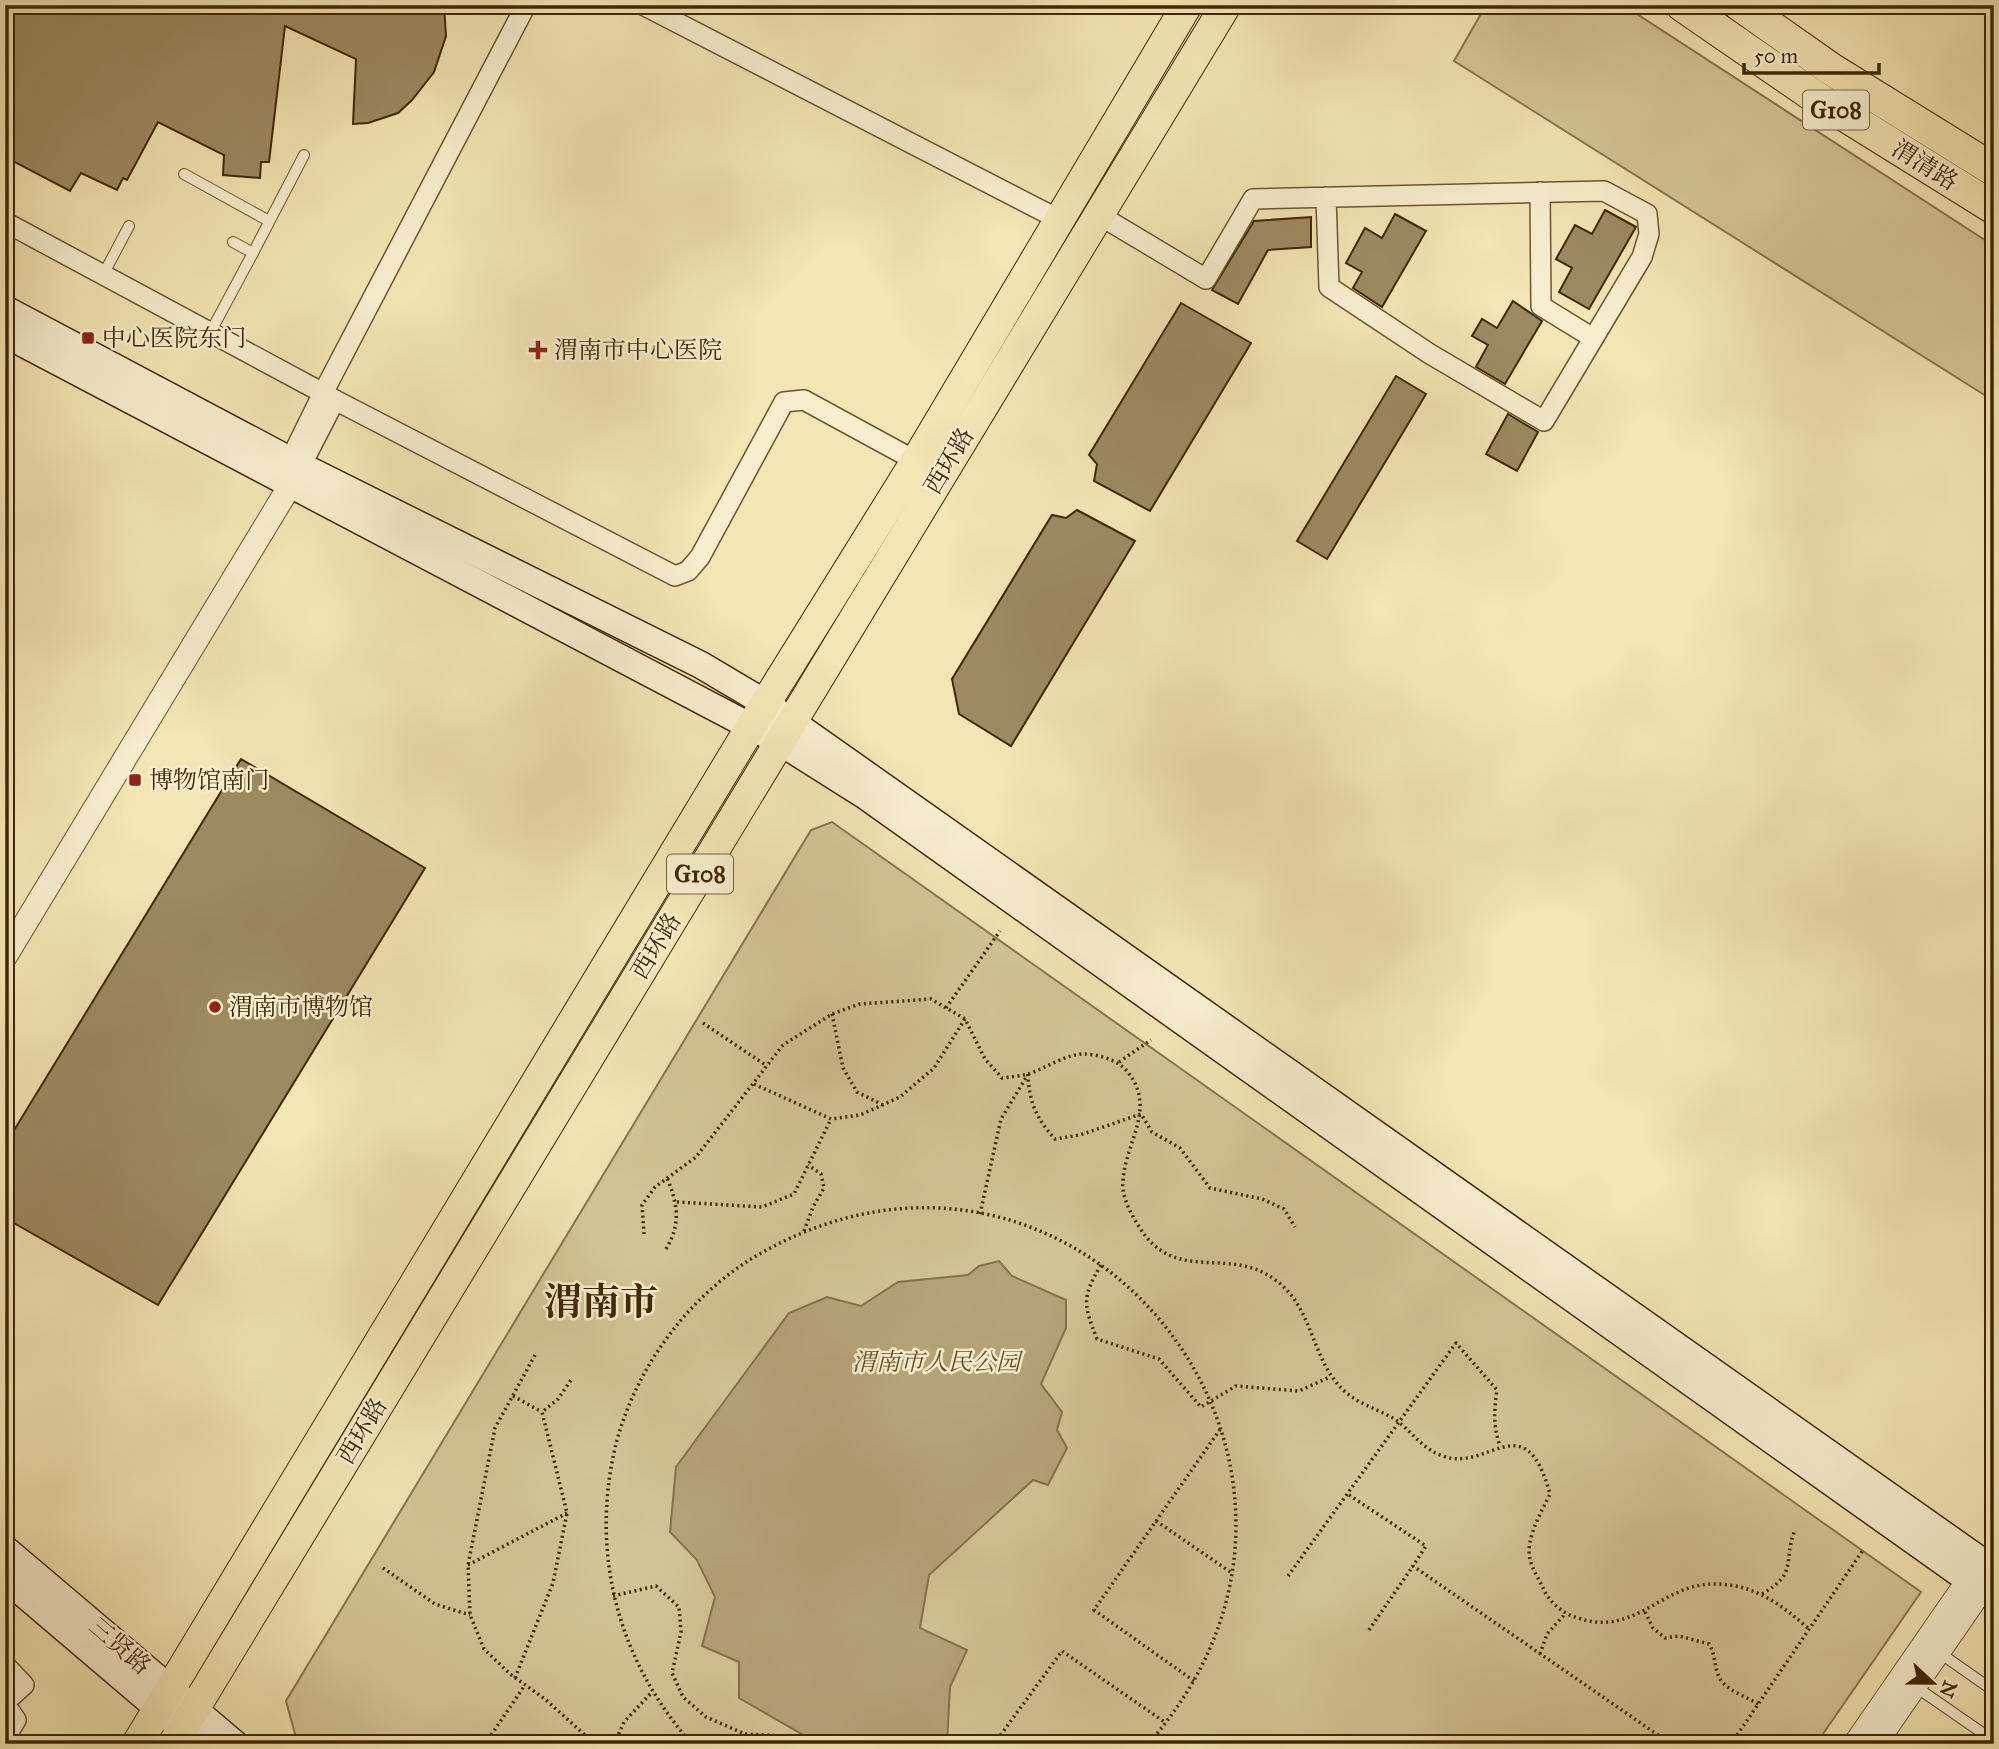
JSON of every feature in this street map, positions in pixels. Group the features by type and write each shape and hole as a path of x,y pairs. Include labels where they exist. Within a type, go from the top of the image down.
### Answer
{"highway":[{"name":"渭清路","path":"1682,5 1814,96 1994,208"},
{"name":"渭清路","path":"1740,5 1831,69 1994,170"}],"main road":[{"name":"西环路","path":"137,1744 759,714 916,461 1187,5"},
{"name":"西环路","path":"187,1732 785,732 1226,5"},
{"path":"5,309 290,472"},
{"path":"5,334 290,472 701,665 759,714 864,795 1985,1578"},
{"name":"三贤路","path":"5,1549 164,1699 187,1732 234,1744"},
{"name":"三贤路","path":"5,1578 164,1699"}],"street":[{"path":"5,957 290,472 526,5"},
{"path":"643,5 1059,220"},
{"path":"1099,215 1206,279 1253,199 1326,197 1540,192 1604,191 1647,214 1649,234 1642,257 1544,421 1430,354 1329,287 1326,197"},
{"path":"1540,192 1541,306 1593,338"},
{"path":"5,222 329,396 675,576 688,570 700,557 784,402 804,400 916,461"},
{"path":"5,929 290,472"},
{"path":"1875,1744 1908,1682 1985,1578"},
{"path":"5,1665 24,1685 5,1703 16,1720 5,1738"},
{"path":"1855,1744 1908,1682"}],"lane":[{"path":"210,332 304,155"},
{"path":"184,174 269,221"},
{"path":"103,275 129,226"},
{"path":"233,242 253,253"},
{"path":"1931,1648 1994,1691"},
{"path":"1908,1682 1994,1741"}],"path":[{"path":"946,1008 1000,931"},
{"path":"644,1234 642,1205 655,1186 696,1157 783,1045 832,1014 859,1004 931,999 965,1019 985,1059 1002,1078 1028,1074 1058,1060 1084,1054 1119,1062 1139,1085 1141,1114 1123,1180 1124,1196 1150,1242 1179,1261 1245,1266 1273,1278 1304,1311 1319,1358 1330,1377 1353,1398 1400,1423 1419,1442 1445,1457 1475,1456 1500,1446 1523,1448 1543,1466 1550,1494 1536,1524 1529,1557 1545,1594 1565,1614 1595,1624 1617,1623 1645,1612 1662,1599 1683,1590 1713,1583 1740,1585 1762,1594 1810,1630"},
{"path":"832,1014 843,1068 857,1092 883,1105"},
{"path":"753,1083 831,1119 860,1115 901,1097 934,1068 965,1019"},
{"path":"703,1023 767,1066"},
{"path":"1119,1062 1151,1040"},
{"path":"1028,1074 1029,1101 1040,1123 1055,1139 1080,1135 1141,1114"},
{"path":"980,1214 1001,1119 1028,1074"},
{"path":"1141,1114 1152,1132 1180,1148 1210,1188 1253,1197 1284,1209 1296,1227"},
{"path":"677,1202 762,1208 794,1194 831,1119"},
{"path":"804,1231 824,1188 821,1174 808,1165"},
{"path":"666,1249 676,1232 677,1202 667,1178"},
{"path":"692,1744 652,1692 633,1656 613,1596 605,1529 607,1499 617,1440 639,1384 670,1335 710,1292 744,1264 804,1231 859,1215 909,1209 980,1214 1034,1229 1101,1265 1136,1293 1175,1336 1211,1401 1221,1427 1233,1477 1236,1519 1232,1573 1223,1615 1194,1681 1166,1723 1148,1744"},
{"path":"1101,1265 1085,1292 1086,1311 1097,1339 1159,1359 1201,1407 1236,1386 1299,1391 1330,1377"},
{"path":"1288,1576 1349,1495 1456,1343 1497,1390 1495,1432 1500,1446"},
{"path":"535,1356 495,1428 468,1565 470,1615 484,1649 515,1678 566,1718 586,1737 589,1744"},
{"path":"542,1412 558,1399 571,1380"},
{"path":"513,1396 542,1412 567,1513 554,1583 515,1678"},
{"path":"1194,1681 1094,1610 1221,1427"},
{"path":"1349,1495 1426,1546 1369,1630"},
{"path":"468,1565 567,1513"},
{"path":"1156,1521 1232,1573"},
{"path":"1762,1594 1779,1584 1789,1569 1788,1548 1795,1530"},
{"path":"1731,1744 1863,1550"},
{"path":"1413,1566 1671,1744"},
{"path":"383,1568 435,1604 470,1615"},
{"path":"613,1596 656,1586 679,1607 681,1632 672,1673 683,1697 706,1717 744,1734 784,1736 799,1744"},
{"path":"1645,1612 1653,1628 1665,1638 1679,1636 1709,1644 1716,1657 1719,1677 1730,1688 1759,1704"},
{"path":"1540,1654 1547,1634 1565,1614"},
{"path":"994,1744 1062,1651 1166,1723"},
{"path":"485,1744 525,1685"},
{"path":"614,1744 624,1722 652,1692"},
{"path":"997,1737 1005,1744"}],"green space":[{"path":"1486,5 1623,5 1994,246 1994,401 1454,61"},
{"name":"渭南市人民公园","path":"832,822 1921,1592 1816,1744 310,1744 295,1734 286,1701 811,830"}],"shaded area":[{"path":"999,1261 1012,1276 1066,1300 1066,1328 1041,1384 1062,1412 1057,1430 1067,1448 1048,1485 1033,1480 929,1575 920,1628 967,1650 950,1687 947,1744 819,1744 739,1698 739,1662 702,1646 715,1597 697,1560 670,1532 676,1467 789,1313 827,1297 861,1306 898,1282 968,1275 979,1266"}],"building":[{"path":"5,5 444,5 446,36 434,72 412,100 398,113 368,123 353,124 356,59 285,26 269,162 261,162 260,178 223,175 224,155 158,122 127,180 123,178 117,190 81,173 70,191 5,157"},
{"path":"1605,210 1636,227 1589,309 1559,292 1572,268 1556,259 1575,225 1592,234"},
{"path":"1395,214 1426,231 1382,307 1353,288 1362,272 1346,263 1365,228 1382,238"},
{"path":"1311,217 1311,247 1268,250 1238,304 1212,290 1254,221"},
{"path":"1513,301 1542,321 1505,384 1476,367 1488,345 1472,336 1482,319 1497,328"},
{"path":"1181,303 1251,343 1150,511 1094,481 1097,464 1089,455"},
{"path":"1396,376 1426,394 1327,559 1297,541"},
{"path":"1508,414 1538,432 1517,471 1486,454"},
{"path":"1077,510 1135,541 1011,746 959,714 952,679 1052,515 1066,518"},
{"name":"渭南市博物馆","path":"241,759 425,868 158,1305 5,1218 5,1145"}],"place":[{"name":"中心医院东门","path":"88,338"},
{"name":"渭南市中心医院","path":"538,350"},
{"name":"博物馆南门","path":"135,780"},
{"name":"渭南市博物馆","path":"215,1007"}],"district":[{"name":"渭南市","path":"601,1302"}]}
